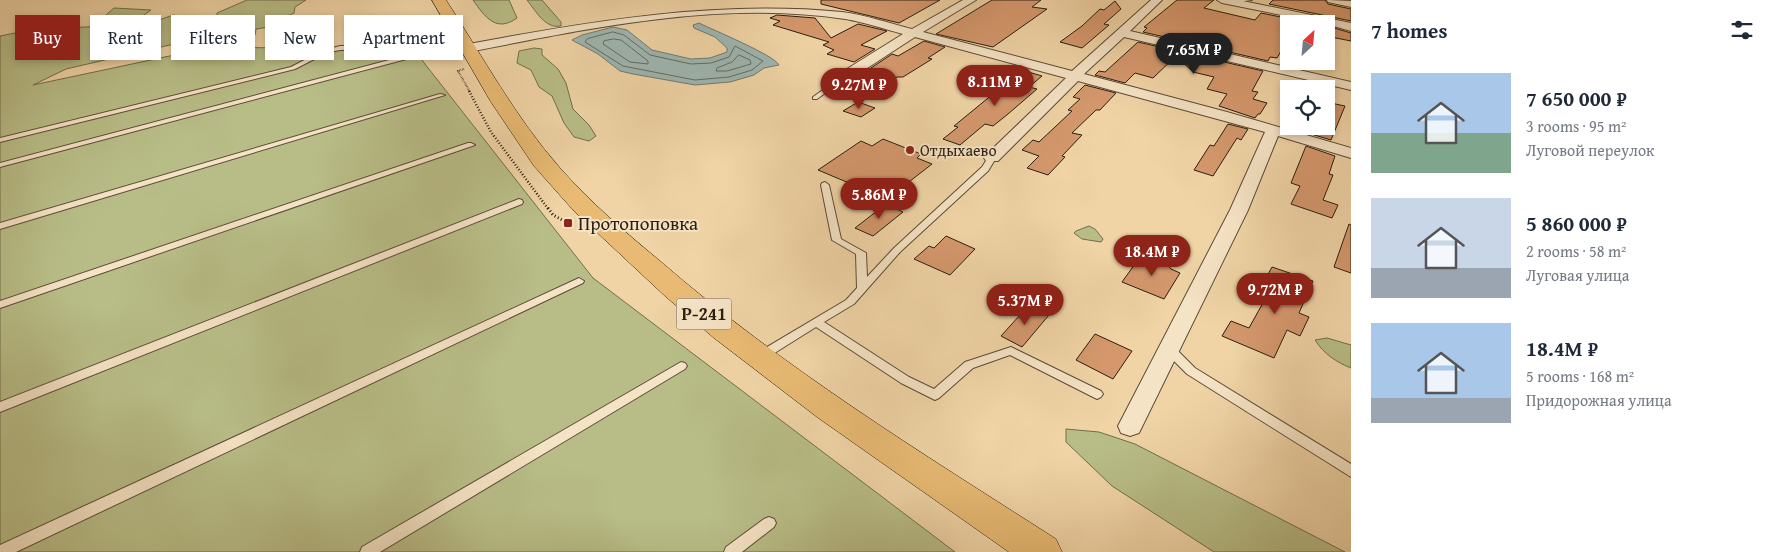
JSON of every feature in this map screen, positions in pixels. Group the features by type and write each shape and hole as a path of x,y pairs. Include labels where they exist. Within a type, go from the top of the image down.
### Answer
{"highway":[{"name":"Р-241","path":"439,0 464,60 501,105 543,163 592,214 658,276 758,358 1042,552"}],"street":[{"path":"669,14 682,8 691,0 720,11"},
{"path":"848,75 913,33 971,0"},
{"path":"992,158 1075,76 1157,0"},
{"path":"1332,0 1351,4"},
{"path":"1227,1 1351,27"},
{"path":"464,60 553,32 669,14 720,11 770,5 826,12 861,19 1222,115 1351,153"},
{"path":"1123,33 1351,86"},
{"path":"1130,426 1239,210 1272,131"}],"lane":[{"path":"1227,1 1249,0"},
{"path":"0,140 293,68 309,62 324,52 344,48"},
{"path":"0,165 397,60"},
{"path":"815,98 848,75"},
{"path":"0,226 442,96"},
{"path":"0,305 471,145"},
{"path":"758,358 850,302 897,250 985,169 992,158"},
{"path":"825,185 837,240 860,253 862,290"},
{"path":"0,407 519,202"},
{"path":"1,552 579,281"},
{"path":"816,322 906,380 936,395 969,365 1011,351 1097,394"},
{"path":"1169,349 1191,371 1351,471"},
{"path":"367,552 680,366"},
{"path":"731,552 768,524"}],"path":[{"path":"464,60 491,132 553,215 568,224"}],"green space":[{"path":"247,0 306,0 295,7 294,13 290,15 265,15 265,28 256,29 255,35 255,15 217,15 217,13"},
{"path":"473,0 509,0 517,18 503,24 492,21"},
{"path":"527,0 542,0 561,22 561,26 550,25 546,22 537,14"},
{"path":"114,8 151,10 144,15 106,15"},
{"path":"171,16 171,45 161,47 161,19"},
{"path":"80,27 90,27 90,60 105,60 66,69 33,85 151,60 161,60 161,58 171,56 171,60 255,60 255,48 265,48 265,60 334,60 334,49 344,49 344,60 422,60 593,278 955,552 0,552 0,36 15,33 15,60 80,60"},
{"path":"534,48 542,49 542,55 558,69 566,83 573,109 589,125 596,136 589,141 574,137 564,123 552,96 539,87 531,70 517,63 519,51"},
{"path":"1089,226 1095,229 1103,239 1101,242 1082,239 1074,233"},
{"path":"1327,338 1351,345 1351,368 1331,357 1315,340"},
{"path":"1066,429 1099,432 1135,444 1345,552 1214,552 1112,486 1066,442"}],"water":[{"path":"699,23 755,49 779,65 764,68 754,75 730,82 695,85 620,71 598,54 572,40 582,35 613,27 627,30 652,50 691,59 710,58 727,52 727,48 715,37 694,28 693,25"}],"building":[{"path":"821,0 940,0 899,23 821,4"},
{"path":"992,0 1041,0 1032,7 1047,9 993,47 936,34"},
{"path":"1177,0 1214,0 1204,8 1255,20 1261,13 1280,17 1280,53 1277,58 1270,57 1268,61 1143,32 1147,28 1144,27"},
{"path":"1273,0 1325,0 1328,4 1351,9 1351,21 1335,18 1335,15 1322,15 1269,4"},
{"path":"1115,1 1121,9 1104,24 1109,25 1082,48 1060,42 1082,26 1100,9 1104,10"},
{"path":"777,15 815,18 831,38 858,24 887,31 861,45 875,49 854,62 827,54 834,50 823,45 829,42 773,25 780,21 770,18"},
{"path":"1335,28 1351,33 1351,41 1335,38"},
{"path":"924,41 945,47 928,58 932,59 903,77 897,77 890,81 872,76 881,71 871,68 892,54 898,56"},
{"path":"1138,42 1263,71 1252,91 1258,92 1253,99 1267,103 1255,118 1219,106 1227,94 1207,89 1214,77 1193,72 1176,56 1153,78 1135,73 1125,83 1095,75 1099,71 1105,72"},
{"path":"1025,71 1042,76 1029,87 1037,89 1008,114 993,126 985,124 960,145 943,139 958,127 954,126 993,94 987,92 1004,79 1012,82"},
{"path":"1085,85 1116,93 1100,110 1096,110 1072,133 1082,135 1062,156 1065,157 1048,175 1027,168 1039,156 1022,150 1033,140 1039,142 1072,111 1068,110 1080,99 1073,97"},
{"path":"858,102 875,108 861,117 843,111"},
{"path":"1335,104 1345,106 1335,130"},
{"path":"1228,124 1248,129 1241,140 1237,138 1213,176 1194,170 1210,145 1214,146"},
{"path":"1314,135 1333,135 1331,140"},
{"path":"883,139 921,154 917,158 932,164 887,199 818,170 861,141 872,146"},
{"path":"1306,146 1335,156 1329,174 1333,175 1323,200 1338,205 1332,218 1291,204 1300,186 1291,183"},
{"path":"886,204 903,212 873,236 855,228"},
{"path":"1349,224 1351,225 1351,273 1334,267"},
{"path":"946,236 975,249 950,275 914,259 929,246 934,248"},
{"path":"1140,257 1166,263 1171,269 1180,273 1164,299 1122,282"},
{"path":"1272,267 1313,281 1299,313 1309,317 1300,336 1287,330 1274,358 1222,336 1231,321 1249,328 1274,283 1265,280"},
{"path":"1029,305 1049,315 1022,347 1001,336"},
{"path":"1095,334 1132,351 1113,379 1076,360"}],"place":[{"name":"Отдыхаево","path":"910,150"},
{"name":"Протопоповка","path":"568,223"}]}
